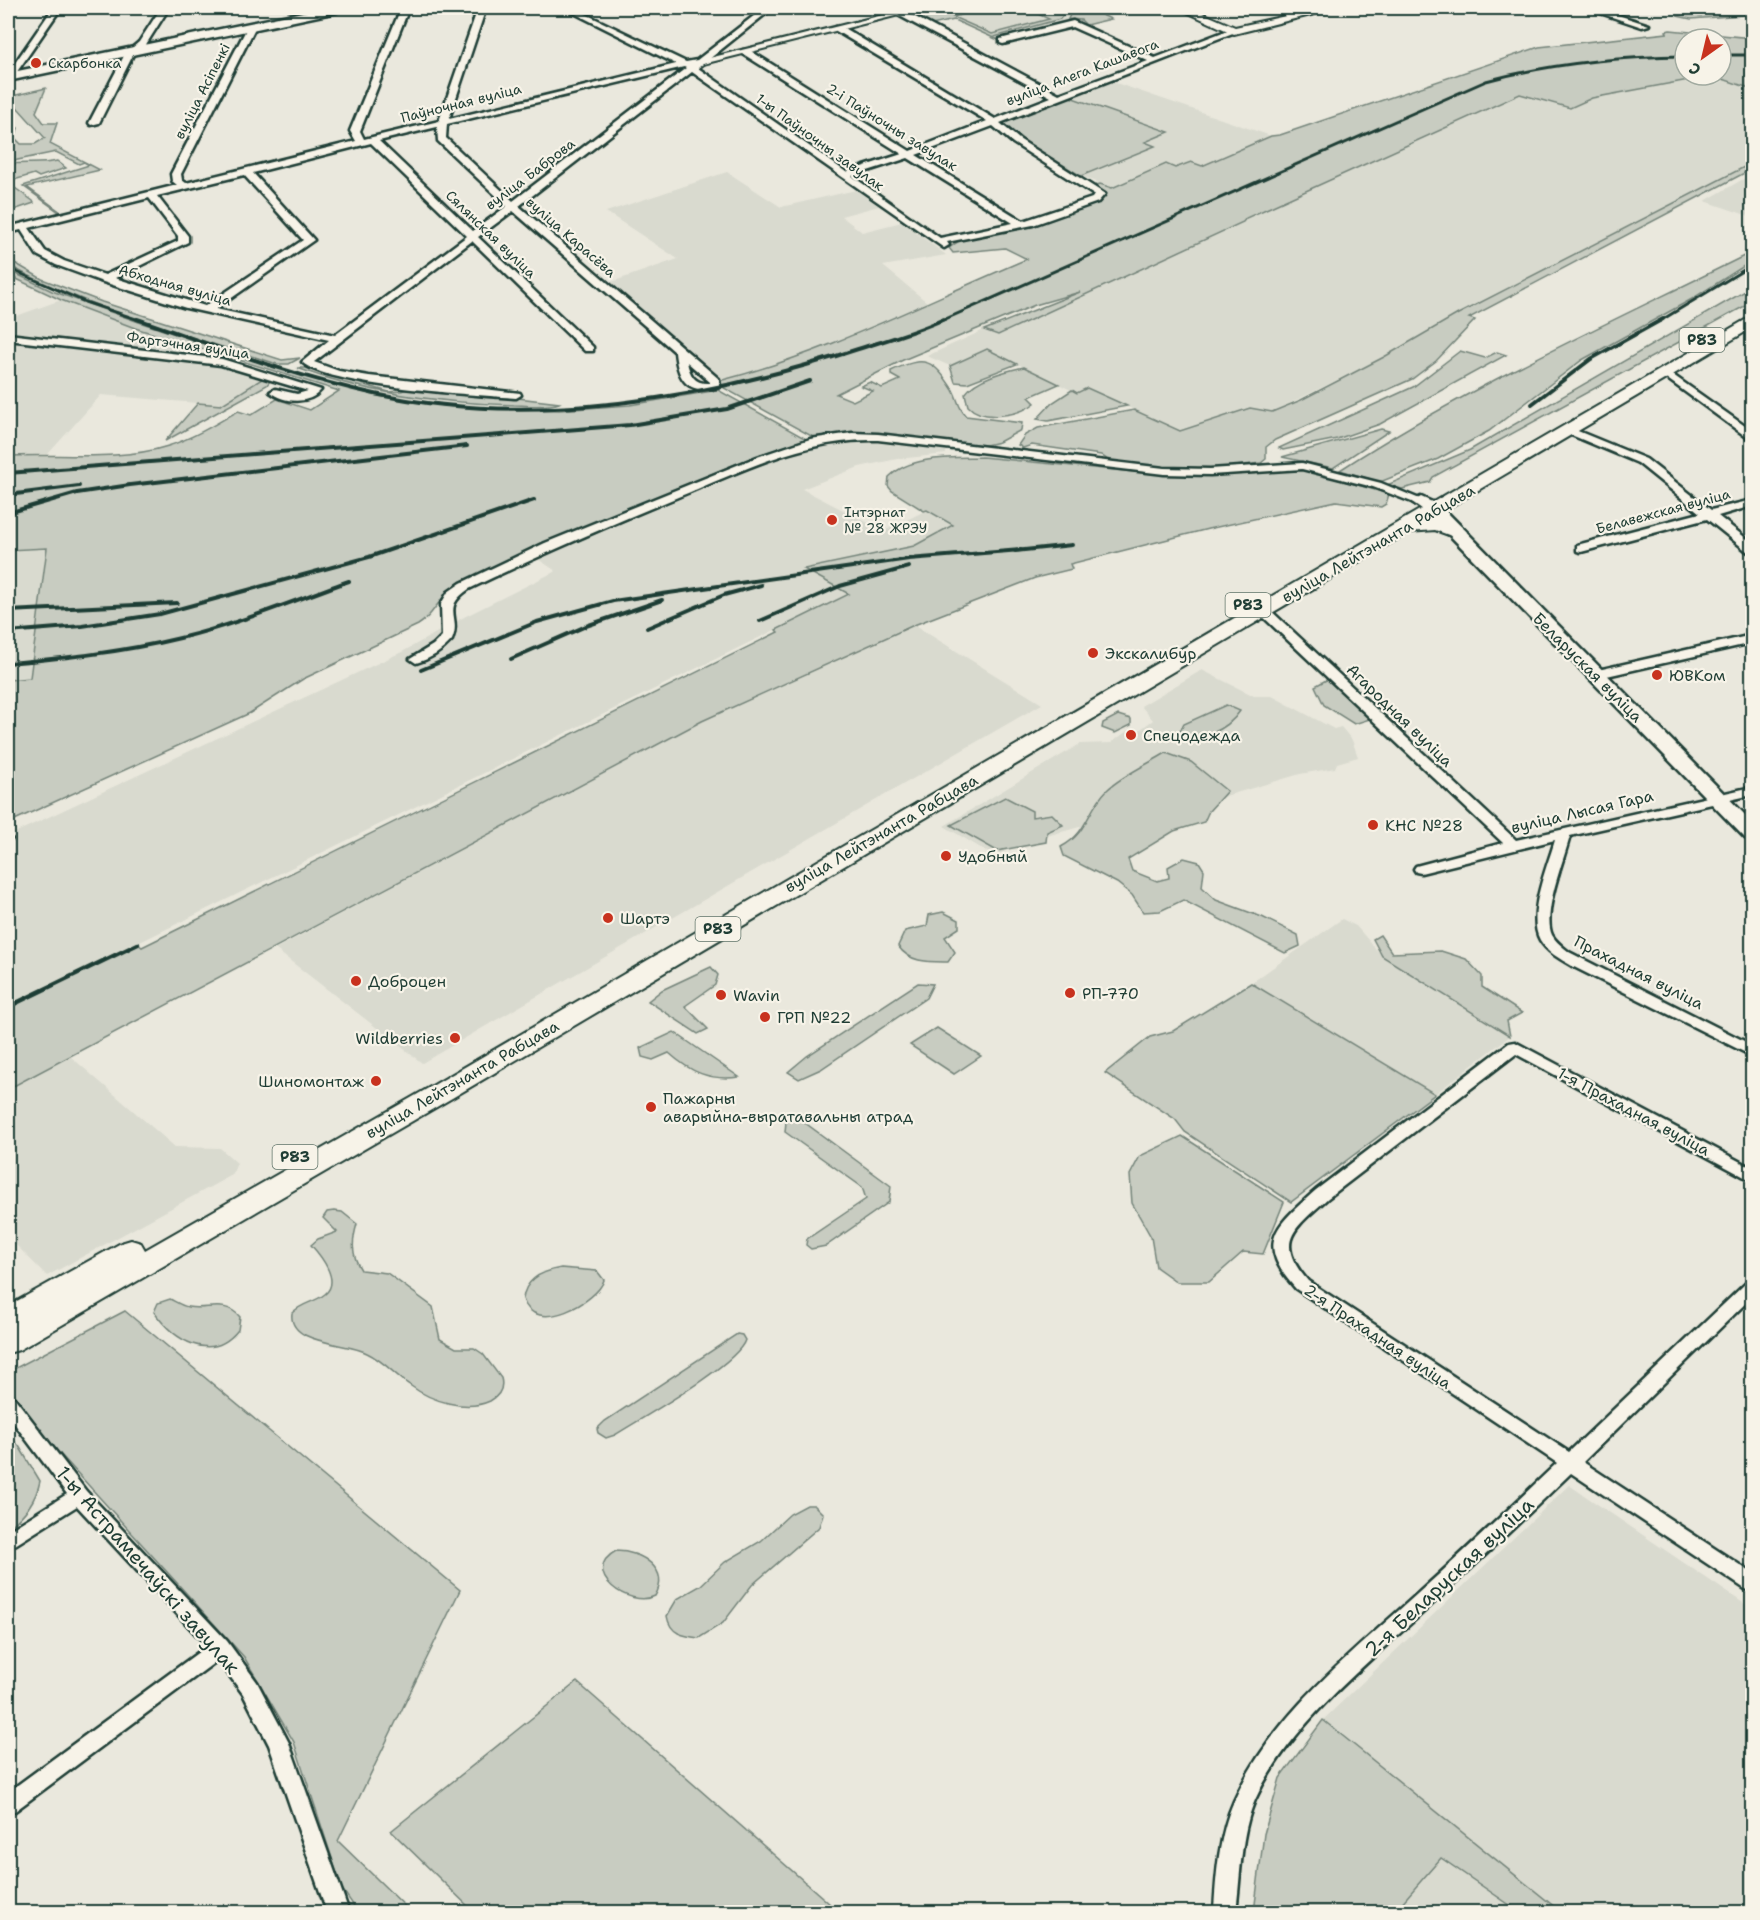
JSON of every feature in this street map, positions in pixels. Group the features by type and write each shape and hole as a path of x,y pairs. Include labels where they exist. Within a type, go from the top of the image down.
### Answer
{"highway":[{"name":"вуліца Лейтэнанта Рабцава","path":"8,1341 442,1092 1405,528 1428,506 1455,498 1666,373 1751,314"},
{"name":"вуліца Лейтэнанта Рабцава","path":"8,1319 442,1073 1428,506 1751,314"},
{"path":"1455,498 1449,512 1449,520 1457,532"},
{"path":"1405,528 1431,524 1457,532"}],"main road":[{"path":"8,77 337,8"},
{"name":"вуліца Асіпенкі","path":"252,26 259,13"},
{"name":"Беларуская вуліца","path":"1428,506 1457,532 1506,585 1598,674 1752,834"}],"street":[{"path":"8,77 57,8"},
{"path":"94,123 129,54 135,50 165,8"},
{"path":"362,142 356,137 356,131 405,8"},
{"path":"443,124 482,8"},
{"name":"1-ы Паўночны завулак","path":"568,8 692,65 844,176 945,246 951,244 950,241 974,233 1022,225"},
{"name":"вуліца Баброва","path":"516,395 404,384 403,389 389,390 347,376 316,370 307,362 474,237 692,65 769,8"},
{"name":"Паўночная вуліца","path":"8,230 362,142 692,65 922,8"},
{"path":"1183,8 1234,31"},
{"path":"1276,8 1293,17"},
{"name":"вуліца Алега Кашавога","path":"844,176 910,154 1234,31 1334,8"},
{"path":"1589,8 1645,25"},
{"path":"901,13 1057,97"},
{"path":"1003,41 1073,24 1153,60"},
{"name":"вуліца Асіпенкі","path":"184,186 177,180 176,174 252,26"},
{"path":"838,29 993,121 1022,145 1096,190 1100,196 1055,215 1022,225"},
{"name":"2-і Паўночны завулак","path":"746,51 1022,225"},
{"name":"вуліца Карасёва","path":"443,124 440,134 445,145 680,351"},
{"name":"Сялянская вуліца","path":"373,140 589,349"},
{"path":"207,310 309,240 246,171"},
{"path":"104,279 183,242 183,236 151,195"},
{"name":"Абходная вуліца","path":"23,226 37,249 46,257 104,279 207,310 337,339"},
{"name":"Фартэчная вуліца","path":"8,337 222,362 293,381 312,387 316,392 298,398 275,392 293,381"},
{"path":"1666,373 1752,436"},
{"path":"1568,430 1642,461 1752,549"},
{"name":"вуліца Лейтэнанта Рабцава","path":"416,659 438,648 448,637 447,604 452,595 465,586 549,546 761,459 801,444 828,439 878,437 1164,471 1210,472 1302,466 1377,486 1428,506"},
{"name":"Белавежская вуліца","path":"1581,548 1752,503"},
{"name":"Агародная вуліца","path":"1263,610 1513,845"},
{"path":"1598,674 1750,642"},
{"name":"вуліца Лысая Гара","path":"1420,870 1513,845 1752,791"},
{"name":"Прахадная вуліца","path":"1564,833 1541,916 1543,931 1554,946 1577,963 1752,1051"},
{"name":"1-я Прахадная вуліца","path":"1515,1047 1752,1175"},
{"name":"2-я Прахадная вуліца","path":"1515,1047 1322,1194 1287,1229 1280,1248 1286,1268 1302,1285 1752,1583"},
{"name":"2-я Беларуская вуліца","path":"1225,1912 1239,1818 1248,1791 1279,1742 1334,1684 1570,1464 1752,1287"},
{"name":"1-ы Астрамечаўскі завулак","path":"8,1402 79,1496 220,1647 250,1688 279,1743 339,1912"},
{"path":"8,1540 79,1496"},
{"path":"8,1804 220,1647"}],"shaded area":[{"path":"937,8 1086,8 1111,19 1086,25 1074,20 998,40 954,20 932,25 911,14"},
{"path":"938,8 935,9 949,13 968,9 978,10 953,17 992,34 1049,19 1025,8 1066,8 1067,10 1060,19 994,37 998,40 954,20 932,25 909,13"},
{"path":"1070,8 1086,8 1111,19 1086,25 1081,20 1068,19 1071,13"},
{"path":"1707,8 1744,8 1748,12 1743,15 1691,19 1677,16"},
{"path":"1673,30 1673,83 1592,98 1570,108 1520,94 1246,218 1243,222 998,335 984,330 1080,292 1035,305 903,360 836,394 853,401 873,391 861,386 870,382 882,388 900,380 891,375 891,371 912,363 927,363 934,366 946,380 966,416 1022,423 1021,430 999,442 986,445 864,434 815,438 724,388 719,381 799,356 875,326 1027,259 1005,248 953,253 949,248 962,239 1033,225 1099,201 1105,195 1096,185 1112,188 1166,164 1175,168 1191,162 1202,166 1271,136 1280,135 1539,47 1667,33 1666,31"},
{"path":"1733,36 1752,38 1752,89 1733,82"},
{"path":"1110,81 1271,136 1202,166 1191,162 1175,168 1166,164 1112,188 1081,176 1154,146 1144,142 1168,132 1070,97"},
{"path":"1733,82 1752,89 1752,163 1458,314 1384,357 1272,412 1250,408 1180,431 1087,388 1077,393 987,349 950,366 927,356 984,330 998,335 1243,222 1246,218 1520,93 1569,109 1592,98 1673,83 1673,87 1733,87"},
{"path":"46,88 36,112 44,123 57,123 50,144 100,170 27,187 61,212 23,186 89,165 84,162 79,164 56,152 8,162 8,127 18,128 15,138 21,144 35,144 45,138 8,97"},
{"path":"1070,97 1169,132 1145,142 1155,146 1081,176 1027,143 1002,122"},
{"path":"57,161 66,168 39,177 34,174 14,180 8,176 8,164"},
{"path":"1752,163 1752,169 1469,318 1475,320 1436,361 1412,379 1275,440 1266,447 1266,459 1261,463 1218,468 1151,467 1112,463 1101,455 1032,445 1023,448 1018,445 1025,435 1038,428 1134,410 1180,431 1250,408 1272,412 1301,400 1384,357 1458,314"},
{"path":"727,172 781,207 856,190 879,206 841,216 862,232 902,222 946,255 883,266 928,303 776,367 719,381 606,284 678,259 606,212"},
{"path":"1752,174 1752,217 1705,201"},
{"path":"8,183 33,201 34,203 8,212"},
{"path":"1752,252 1752,261 1692,299 1582,360 1489,431 1438,459 1380,482 1340,470 1389,439 1491,382"},
{"path":"8,259 42,279 102,302 282,360 300,358 289,364 277,364 140,320 39,281 8,265"},
{"path":"8,270 52,291 139,322 296,374 377,396 453,407 559,410 630,405 718,390 808,440 767,452 726,468 501,563 449,591 418,625 303,679 250,713 8,823 8,680 30,678 47,548 8,550 8,456 88,456 149,451 186,439 238,411 251,415 277,399 310,410 339,391 135,328 61,300 8,275"},
{"path":"1752,287 1752,302 1433,477 1430,482 1402,489 1387,485 1470,450"},
{"path":"61,300 135,328 189,344 175,354 8,333 8,319"},
{"path":"8,340 223,365 265,377 221,405 101,395 48,454 8,456"},
{"path":"987,349 1017,364 967,383 955,382 950,366"},
{"path":"1460,351 1485,358 1497,352 1506,355 1380,424 1337,439 1283,450 1279,448 1413,387"},
{"path":"1024,367 1059,384 1029,397 1035,403 1011,414 992,416 975,411 968,406 965,394 970,388 992,376"},
{"path":"297,368 306,368 389,392 416,386 559,403 537,406 486,404 404,396 323,377"},
{"path":"265,377 270,381 267,385 165,441 198,403 221,405"},
{"path":"1087,388 1127,406 1048,421 1037,419 1052,403 1072,390 1077,393"},
{"path":"1381,429 1389,431 1333,468 1282,457"},
{"path":"847,441 865,441 946,451 946,454 897,459 859,467 802,489 884,531 927,510 954,524 914,546 805,569 850,593 8,1007 8,836 404,651 466,616 556,571 538,559 757,467 805,449"},
{"path":"982,457 1165,475 1302,469 1389,494 1386,504 1381,507 1336,501 1208,529 1070,564 1072,569 1035,578 914,625 702,721 8,1089 8,1007 138,944 142,947 778,632 776,630 849,594 804,569 914,546 953,525 927,510 924,511 892,491 888,486 889,477 898,470 921,461"},
{"path":"47,547 28,692 8,702 8,550"},
{"path":"914,625 1042,704 422,1063 275,949 702,721"},
{"path":"1202,670 1254,696 1272,696 1334,729 1341,727 1352,740 1358,757 1337,763 1335,768 1300,774 1212,800 1205,793 1028,841 994,856 944,826 1080,744 1111,743 1130,729 1137,732 1153,720 1141,706"},
{"path":"1328,679 1370,719 1354,724 1324,705 1315,686"},
{"path":"1226,705 1240,711 1235,718 1220,729 1195,737 1179,733 1184,724"},
{"path":"1118,715 1131,719 1131,725 1115,733 1102,728 1103,723"},
{"path":"1166,753 1191,762 1227,791 1209,811 1204,822 1174,831 1128,859 1132,871 1157,881 1169,878 1168,867 1184,858 1199,862 1204,870 1202,887 1216,900 1262,917 1298,935 1300,946 1285,953 1183,900 1160,911 1143,912 1132,895 1117,883 1064,856 1061,847 1077,835 1107,790"},
{"path":"1005,797 1032,811 1032,817 1052,814 1063,825 1047,832 1046,842 997,851 951,825"},
{"path":"943,912 959,920 959,928 945,937 955,952 948,962 914,959 903,952 898,946 905,931 927,926 929,915"},
{"path":"1342,919 1356,926 1382,956 1510,1036 1435,1094 1251,983"},
{"path":"1380,935 1392,953 1441,951 1466,959 1482,976 1482,987 1522,1013 1507,1021 1510,1036 1382,956 1373,939"},
{"path":"711,967 718,975 715,985 685,1006 708,1029 698,1034 648,1001 662,990"},
{"path":"918,983 933,984 926,998 821,1069 799,1079 788,1072 807,1056"},
{"path":"1251,983 1435,1094 1291,1202 1185,1132 1175,1119 1105,1073 1150,1037 1173,1031"},
{"path":"937,1028 981,1056 954,1074 910,1045"},
{"path":"674,1032 739,1077 719,1078 701,1074 669,1053 653,1060 642,1057 640,1048"},
{"path":"70,1056 175,1147 220,1148 237,1163 232,1175 47,1276 8,1237 8,1089"},
{"path":"792,1119 801,1120 891,1186 889,1202 826,1246 811,1249 806,1245 807,1239 866,1199 862,1187 785,1132 786,1122"},
{"path":"1182,1136 1284,1202 1263,1254 1243,1252 1209,1282 1177,1282 1156,1267 1151,1237 1132,1203 1130,1175 1140,1156"},
{"path":"327,1212 342,1212 357,1224 353,1247 361,1270 387,1273 433,1307 440,1339 456,1348 474,1348 483,1354 501,1378 501,1389 496,1397 481,1404 470,1405 438,1400 419,1391 367,1353 320,1341 299,1331 293,1323 292,1313 321,1297 329,1289 331,1282 328,1269 311,1245 318,1239 337,1232 323,1218"},
{"path":"561,1268 597,1271 604,1280 590,1297 566,1312 540,1315 530,1310 523,1299 527,1286 536,1277"},
{"path":"170,1299 188,1307 228,1308 240,1317 238,1330 227,1340 205,1347 182,1339 154,1312 158,1303"},
{"path":"125,1311 460,1590 338,1841 411,1912 358,1912 342,1889 294,1742 244,1657 23,1413 8,1379 8,1372"},
{"path":"737,1334 742,1335 745,1340 738,1350 707,1376 615,1435 606,1438 598,1433 597,1429 605,1421"},
{"path":"8,1434 19,1446 40,1481 29,1508 8,1528"},
{"path":"1569,1485 1752,1609 1752,1912 1561,1912 1323,1720"},
{"path":"807,1505 814,1505 823,1514 819,1527 752,1585 723,1623 699,1638 683,1635 671,1627 667,1616 677,1599 700,1586 725,1562 761,1541 790,1514"},
{"path":"616,1551 635,1554 651,1563 659,1578 655,1596 645,1599 633,1597 622,1593 605,1578 603,1569 606,1559"},
{"path":"577,1682 839,1912 474,1912 391,1831"},
{"path":"1323,1720 1561,1912 1520,1912 1441,1858 1394,1912 1254,1912 1264,1834 1280,1778"},
{"path":"1440,1858 1520,1912 1394,1912"}],"railway":[{"path":"1733,55 1752,55"},
{"path":"941,321 1486,81 1585,62 1673,56"},
{"path":"1660,321 1752,265"},
{"path":"8,268 85,302 142,321"},
{"path":"137,319 255,360 345,387 435,404 496,408 557,408 619,403 741,382 800,367 901,336 944,319"},
{"path":"1532,404 1591,359 1663,319"},
{"path":"8,473 630,425 727,409 810,381"},
{"path":"8,513 77,493 130,485 467,446"},
{"path":"8,495 79,486"},
{"path":"8,632 82,626 160,614 369,557 534,500"},
{"path":"1015,551 1072,545"},
{"path":"421,670 537,622 613,601 909,559 1021,550"},
{"path":"760,621 840,586 909,567"},
{"path":"8,663 94,654 180,638 244,619 349,581"},
{"path":"647,628 724,595 761,585"},
{"path":"511,659 586,626 662,600"},
{"path":"8,611 177,603"},
{"path":"8,841 12,839"},
{"path":"8,1007 138,944"}],"place":[{"name":"Скарбонка","path":"36,63"},
{"name":"Інтэрнат № 28 ЖРЭУ","path":"832,520"},
{"name":"Экскалибур","path":"1093,653"},
{"name":"ЮВКом","path":"1657,675"},
{"name":"Спецодежда","path":"1131,735"},
{"name":"КНС №28","path":"1373,825"},
{"name":"Удобный","path":"946,856"},
{"name":"Шартэ","path":"608,918"},
{"name":"Доброцен","path":"356,981"},
{"name":"РП-770","path":"1070,993"},
{"name":"Wavin","path":"721,995"},
{"name":"ГРП №22","path":"765,1017"},
{"name":"Wildberries","path":"455,1038"},
{"name":"Шиномонтаж","path":"376,1081"},
{"name":"Пажарны аварыйна-выратавальны атрад","path":"651,1107"}]}
